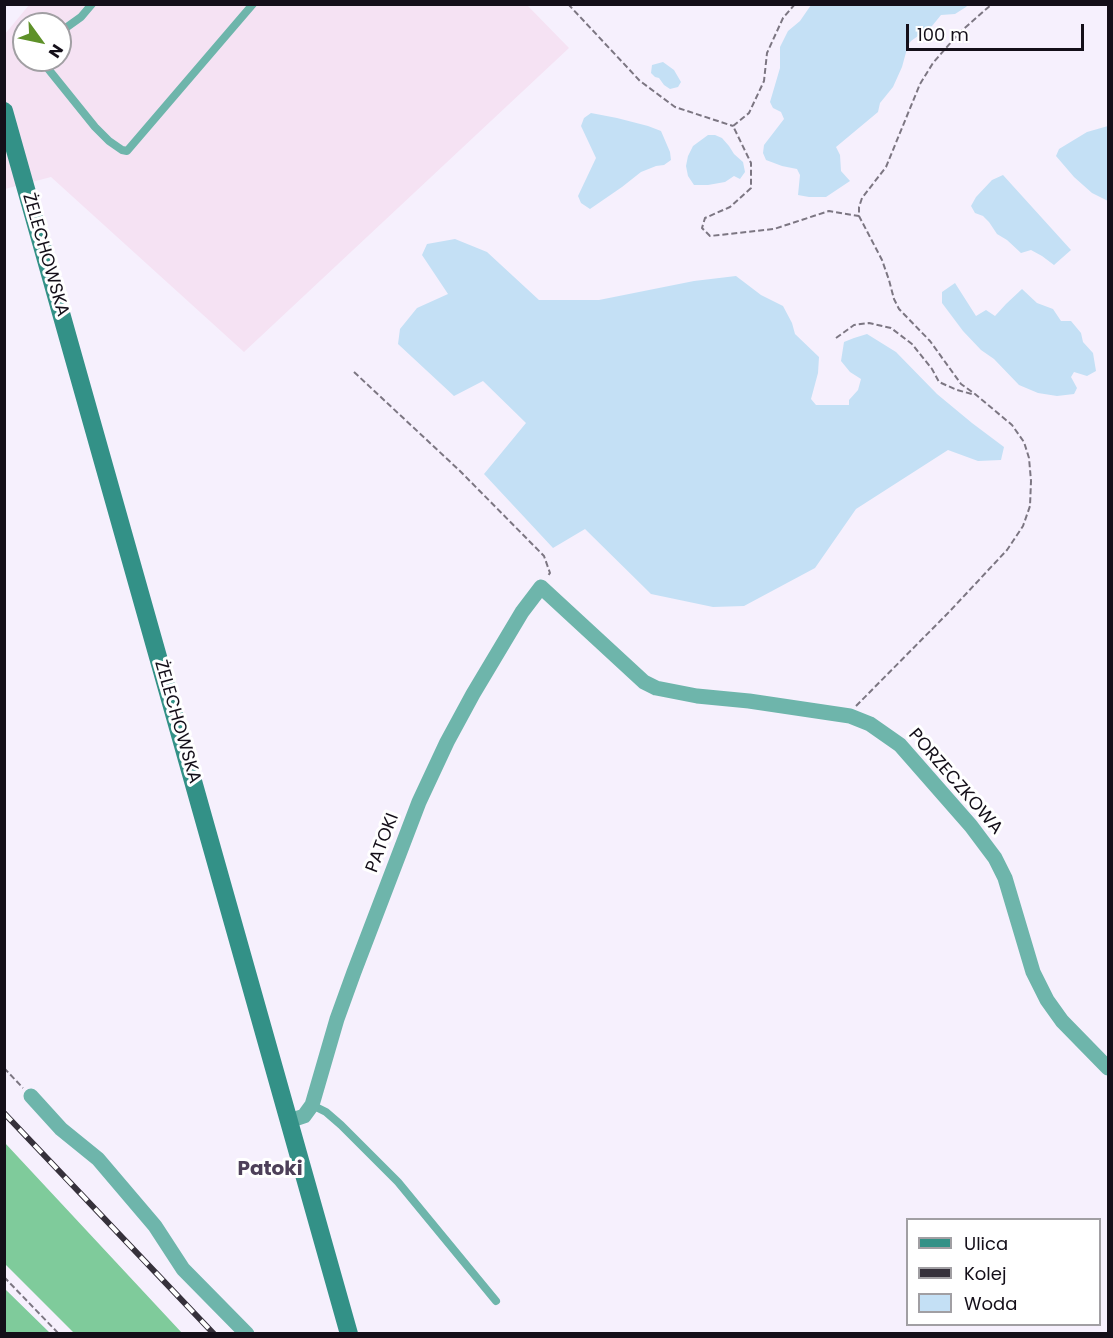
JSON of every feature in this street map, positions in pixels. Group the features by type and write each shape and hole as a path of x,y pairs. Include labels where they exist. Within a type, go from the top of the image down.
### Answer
{"main road":[{"name":"ŻELECHOWSKA","path":"4,111 349,1334"}],"street":[{"name":"PORZECZKOWA","path":"541,587 644,682 656,688 697,696 850,716 870,724 900,745 971,826 995,858 1005,878 1033,972 1047,1000 1062,1021 1108,1068"},
{"name":"PATOKI","path":"312,1105 337,1018 419,802 473,694 522,612 541,587"},
{"path":"31,1096 61,1129 98,1159 155,1226 183,1269 247,1334"},
{"path":"289,1121 304,1116 312,1105"}],"lane":[{"path":"72,23 92,4"},
{"path":"51,72 95,127 109,141 127,151 252,4"},
{"path":"312,1105 326,1112 342,1125 398,1182 496,1302"}],"path":[{"path":"568,4 640,81 675,107 733,126 751,163 751,188 730,207 705,218 702,228 710,236 774,229 829,211 859,216"},
{"path":"733,126 750,113 764,81 767,52 783,18 795,4"},
{"path":"850,716 857,703 950,611 1007,550 1023,526 1030,506 1029,458 1024,442 1012,425 961,384 930,341 899,309 882,260 859,216 862,198 886,167 920,84 933,63 959,33 991,5"},
{"path":"836,338 854,325 869,323 891,328 912,344 932,369 939,382 957,390 975,394"},
{"path":"354,372 460,471 544,556 550,573 541,587"},
{"path":"4,1068 31,1096"},
{"path":"4,1277 59,1334"}],"shaded area":[{"path":"29,5 527,5 569,48 244,352 51,177 5,189 5,34 12,26 12,72 72,72 72,12 23,12"}],"green space":[{"path":"4,1143 182,1333 74,1333 5,1264"},
{"path":"5,1289 50,1333 5,1333"}],"water":[{"path":"811,5 968,5 955,14 941,15 932,26 908,45 902,67 893,87 880,103 878,112 836,147 840,155 841,171 850,181 826,197 798,195 800,175 797,169 766,160 763,153 764,145 784,119 781,112 773,108 770,102 780,68 780,47 788,31 800,21"},
{"path":"663,62 674,70 681,82 678,87 670,89 651,73 652,65"},
{"path":"591,113 661,131 671,160 664,165 641,172 590,209 581,203 578,196 596,158 581,126 584,118"},
{"path":"1108,126 1108,201 1092,193 1056,156 1059,149 1087,132"},
{"path":"708,135 722,138 743,162 745,172 740,179 734,176 725,182 694,185 688,176 686,166 688,156 693,146"},
{"path":"1003,175 1071,250 1054,265 1031,250 1021,253 997,234 989,222 983,216 975,213 971,206 992,180"},
{"path":"455,239 487,252 539,300 599,300 694,281 736,276 761,295 783,306 795,334 819,357 818,373 811,399 816,405 849,405 849,400 858,390 861,379 850,372 841,361 844,342 867,334 896,352 937,394 1004,447 1001,460 978,461 948,450 856,509 815,568 744,606 713,607 651,594 585,529 553,548 484,474 526,423 483,381 454,396 398,344 400,329 417,308 448,294 422,255 427,244"},
{"path":"955,283 976,316 986,310 995,316 1022,289 1037,303 1053,309 1061,321 1071,321 1081,333 1083,342 1093,353 1096,371 1087,376 1074,372 1071,377 1077,388 1074,394 1057,396 1038,393 1019,385 963,331 942,303 942,292"}],"railway":[{"path":"4,1113 214,1334"}],"district":[{"name":"Patoki","path":"270,1170"}]}
